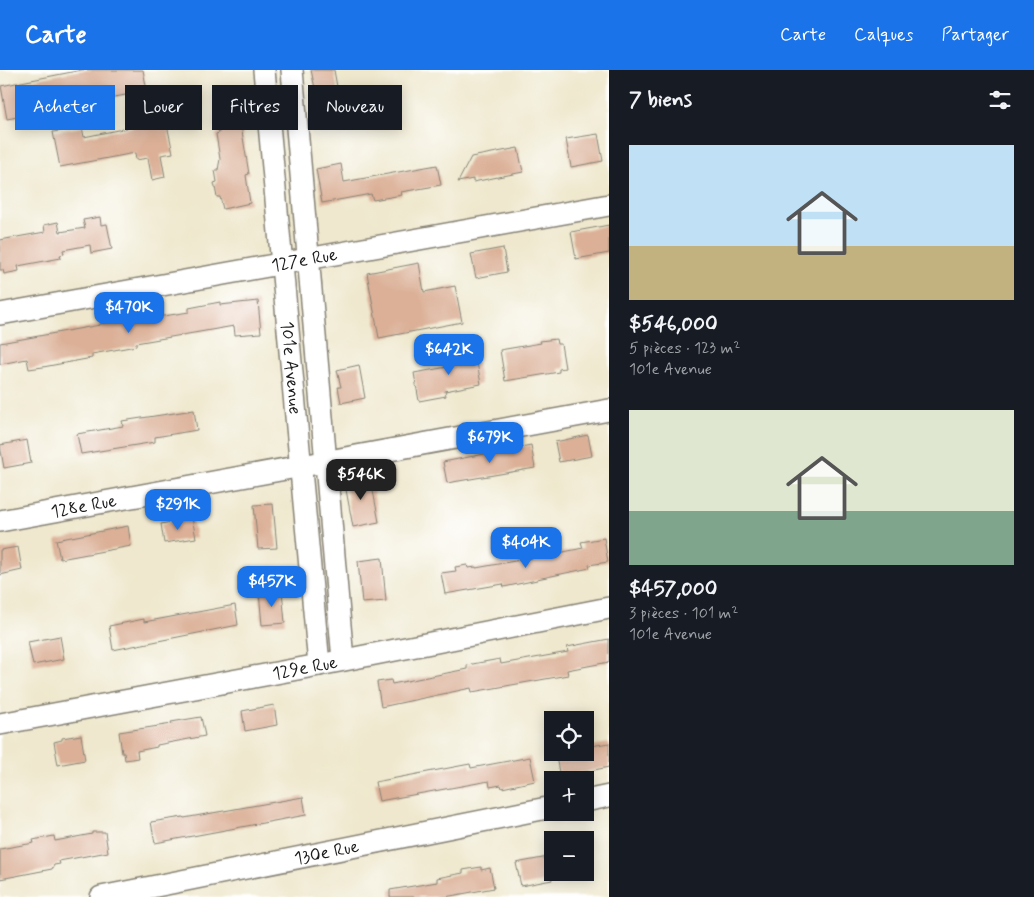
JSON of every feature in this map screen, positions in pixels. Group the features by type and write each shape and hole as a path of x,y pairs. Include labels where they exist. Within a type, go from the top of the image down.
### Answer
{"street":[{"name":"101e Avenue","path":"264,70 319,665"},
{"name":"101e Avenue","path":"292,70 343,660"},
{"name":"127e Rue","path":"0,314 609,205"},
{"name":"128e Rue","path":"0,521 609,410"},
{"name":"129e Rue","path":"0,724 319,665 609,608"},
{"path":"594,799 609,796"},
{"name":"130e Rue","path":"101,897 544,809"}],"building":[{"path":"82,70 143,70 146,85 125,85 125,95 115,97 115,85 15,85 15,118 7,119 1,86"},
{"path":"311,70 334,70 337,85 314,85"},
{"path":"125,128 168,130 173,153 161,155 165,177 152,180 148,158 136,160 135,153 60,167 53,132 83,130 84,137"},
{"path":"218,130 242,130 249,174 246,175 250,203 223,209 220,197 217,197 214,183 217,182 215,170 218,170 220,159 216,134 219,133"},
{"path":"598,134 603,161 571,167 566,139"},
{"path":"518,148 523,172 473,182 473,179 458,182 471,157"},
{"path":"341,164 344,182 437,165 441,185 401,192 402,195 373,200 371,194 322,203 316,169"},
{"path":"100,217 101,225 107,224 112,249 91,253 90,245 63,250 64,254 60,255 61,258 18,266 19,271 4,274 3,270 0,270 0,240 45,232 44,225 58,222 60,232 85,228 83,220"},
{"path":"609,225 609,253 576,259 571,232"},
{"path":"503,248 507,272 476,278 471,254"},
{"path":"419,263 424,292 455,286 462,322 379,338 367,273"},
{"path":"258,301 261,333 235,335 234,326 136,343 136,346 92,354 92,358 43,367 29,369 27,359 0,364 0,343 131,318 132,321 189,312 189,308 220,302 220,305"},
{"path":"556,339 557,344 561,344 565,368 559,369 559,372 505,381 500,350"},
{"path":"469,348 470,353 475,352 481,384 445,391 446,396 419,401 414,373 453,366 450,351"},
{"path":"359,365 365,398 341,403 338,387 341,387 337,370"},
{"path":"194,410 197,430 155,437 155,442 81,454 77,434 123,426 122,421"},
{"path":"588,435 592,456 559,462 555,442"},
{"path":"27,440 31,463 4,468 0,445"},
{"path":"531,445 535,468 447,483 443,462"},
{"path":"370,475 379,522 353,527 344,479"},
{"path":"273,504 277,548 258,549 254,505"},
{"path":"192,518 196,538 164,543 161,524"},
{"path":"128,526 131,546 60,559 56,540"},
{"path":"604,538 608,562 589,565 590,568 504,587 503,584 445,594 441,573 456,571 455,567 467,565 468,568 476,568 554,554 583,548 581,542"},
{"path":"18,547 22,570 0,575 0,550"},
{"path":"382,558 386,601 362,603 358,561"},
{"path":"282,590 285,623 262,625 259,592"},
{"path":"235,605 238,625 113,650 109,626 144,619 144,622"},
{"path":"60,636 64,659 33,665 28,642"},
{"path":"609,639 609,662 567,670 568,675 472,692 471,688 381,707 377,682 391,680 392,684 467,669 467,665 500,659 501,664 568,652 567,647"},
{"path":"274,705 277,725 245,731 242,711"},
{"path":"201,717 205,736 157,745 157,747 137,751 138,758 125,760 119,732 172,724 171,722"},
{"path":"81,735 85,760 58,765 54,742 62,740 62,738"},
{"path":"609,743 609,767 589,771 559,771 557,761 594,761 594,746"},
{"path":"530,757 535,781 502,788 501,785 490,787 489,781 379,801 375,782 470,764 471,768"},
{"path":"303,797 306,815 155,843 151,822"},
{"path":"92,832 105,832 108,852 59,861 60,864 54,865 52,869 0,879 0,849 34,843 33,840 54,836 55,841 92,834"},
{"path":"544,858 544,881 547,881 521,886 516,863"},
{"path":"481,867 481,870 490,868 494,888 445,897 390,897 390,890 437,882 437,878"}]}
